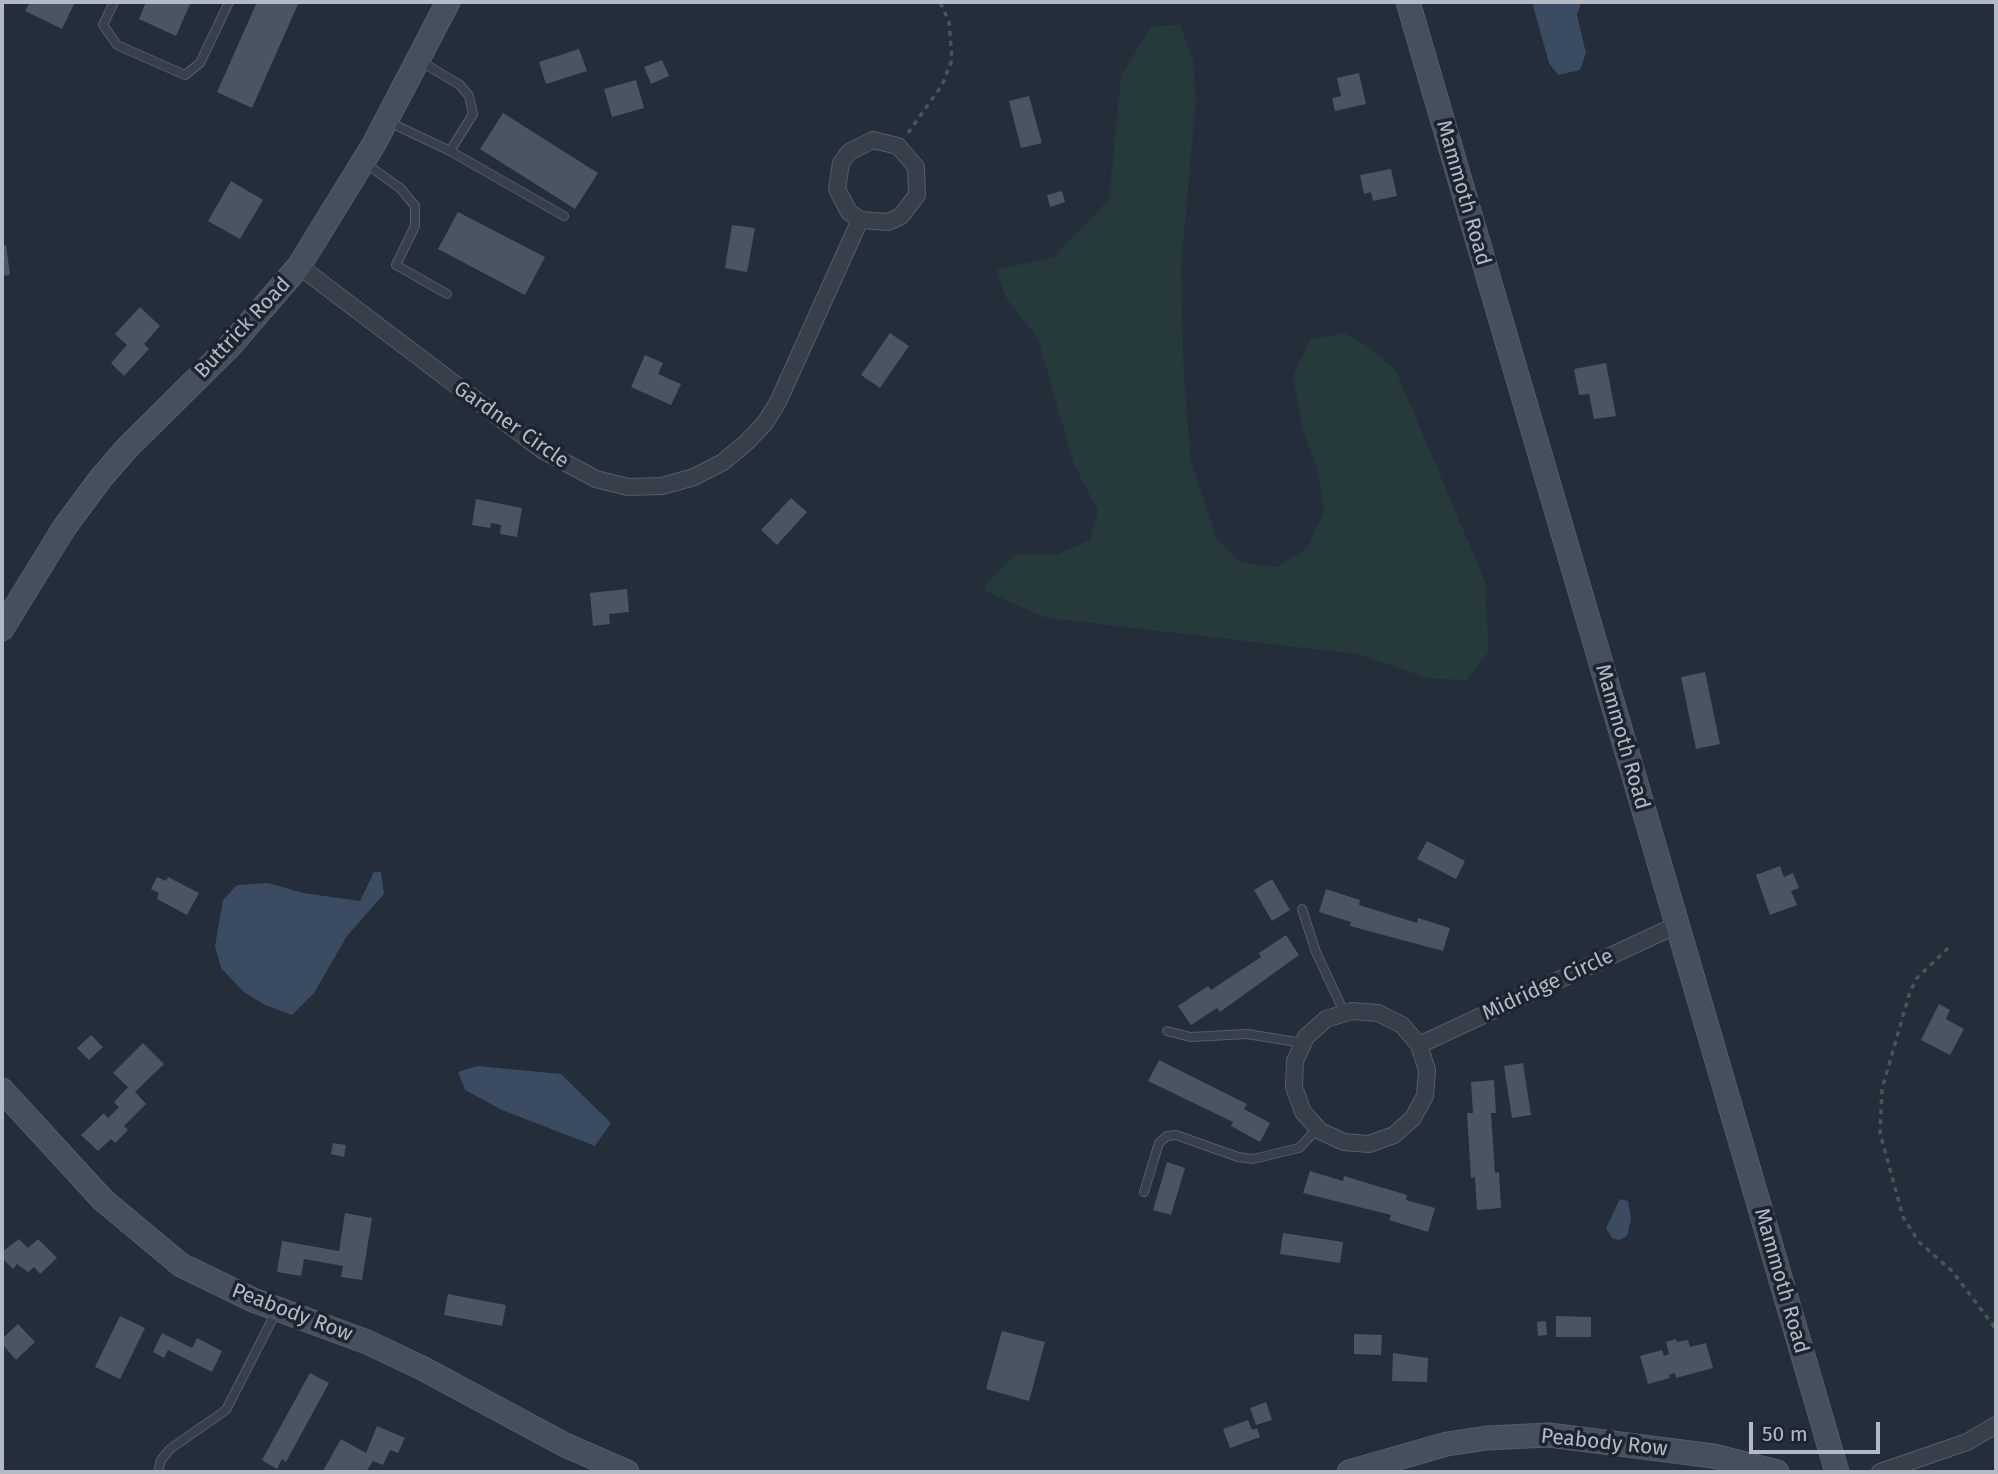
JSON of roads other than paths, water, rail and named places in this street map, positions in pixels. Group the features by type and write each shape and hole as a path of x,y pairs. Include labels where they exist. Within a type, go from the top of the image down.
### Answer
{"street":[{"name":"Buttrick Road","path":"2,629 64,528 101,478 128,447 230,346 299,266 386,121 447,2"},
{"name":"Mammoth Road","path":"1408,2 1837,1472"},
{"path":"873,141 898,146 909,155 918,174 917,195 911,207 888,222 860,220 849,212 836,189 841,163 849,152 873,141"},
{"name":"Gardner Circle","path":"299,266 542,450 596,479 628,486 662,486 694,477 723,462 765,422 778,402 860,220"},
{"name":"Midridge Circle","path":"1419,1045 1677,925"},
{"path":"1365,1010 1391,1017 1412,1034 1419,1045 1427,1070 1425,1096 1420,1107 1404,1128 1382,1140 1357,1144 1332,1138 1318,1129 1303,1112 1294,1087 1295,1061 1303,1043 1315,1027 1344,1012 1365,1010"},
{"name":"Peabody Row","path":"2,1090 103,1200 148,1241 181,1265 234,1292 367,1342 422,1368 565,1445 627,1472"},
{"path":"1880,1472 1967,1442 1996,1425"},
{"name":"Peabody Row","path":"1349,1472 1447,1444 1487,1438 1549,1435 1713,1456 1777,1472"}],"lane":[{"path":"114,2 103,25 117,45 185,75 200,63 229,2"},
{"path":"419,61 448,76 469,96 473,114 450,150"},
{"path":"386,121 450,150 564,216"},
{"path":"363,162 400,188 415,206 415,226 396,265 447,294"},
{"path":"1302,909 1316,951 1344,1012"},
{"path":"1167,1031 1190,1037 1247,1034 1303,1043"},
{"path":"1144,1192 1160,1143 1167,1136 1177,1136 1238,1157 1253,1159 1298,1148 1318,1129"},
{"path":"158,1472 161,1460 170,1449 226,1410 277,1309"}],"water":[{"path":"1532,2 1581,2 1577,15 1586,53 1580,70 1558,75 1549,63"},
{"path":"374,872 381,872 384,894 347,936 314,993 292,1015 265,1005 244,992 221,968 215,946 223,900 237,885 268,883 303,893 360,901"},
{"path":"477,1066 561,1074 611,1123 595,1146 502,1110 465,1090 458,1072"},
{"path":"1620,1199 1628,1201 1631,1219 1627,1236 1619,1240 1612,1238 1606,1228"}]}
